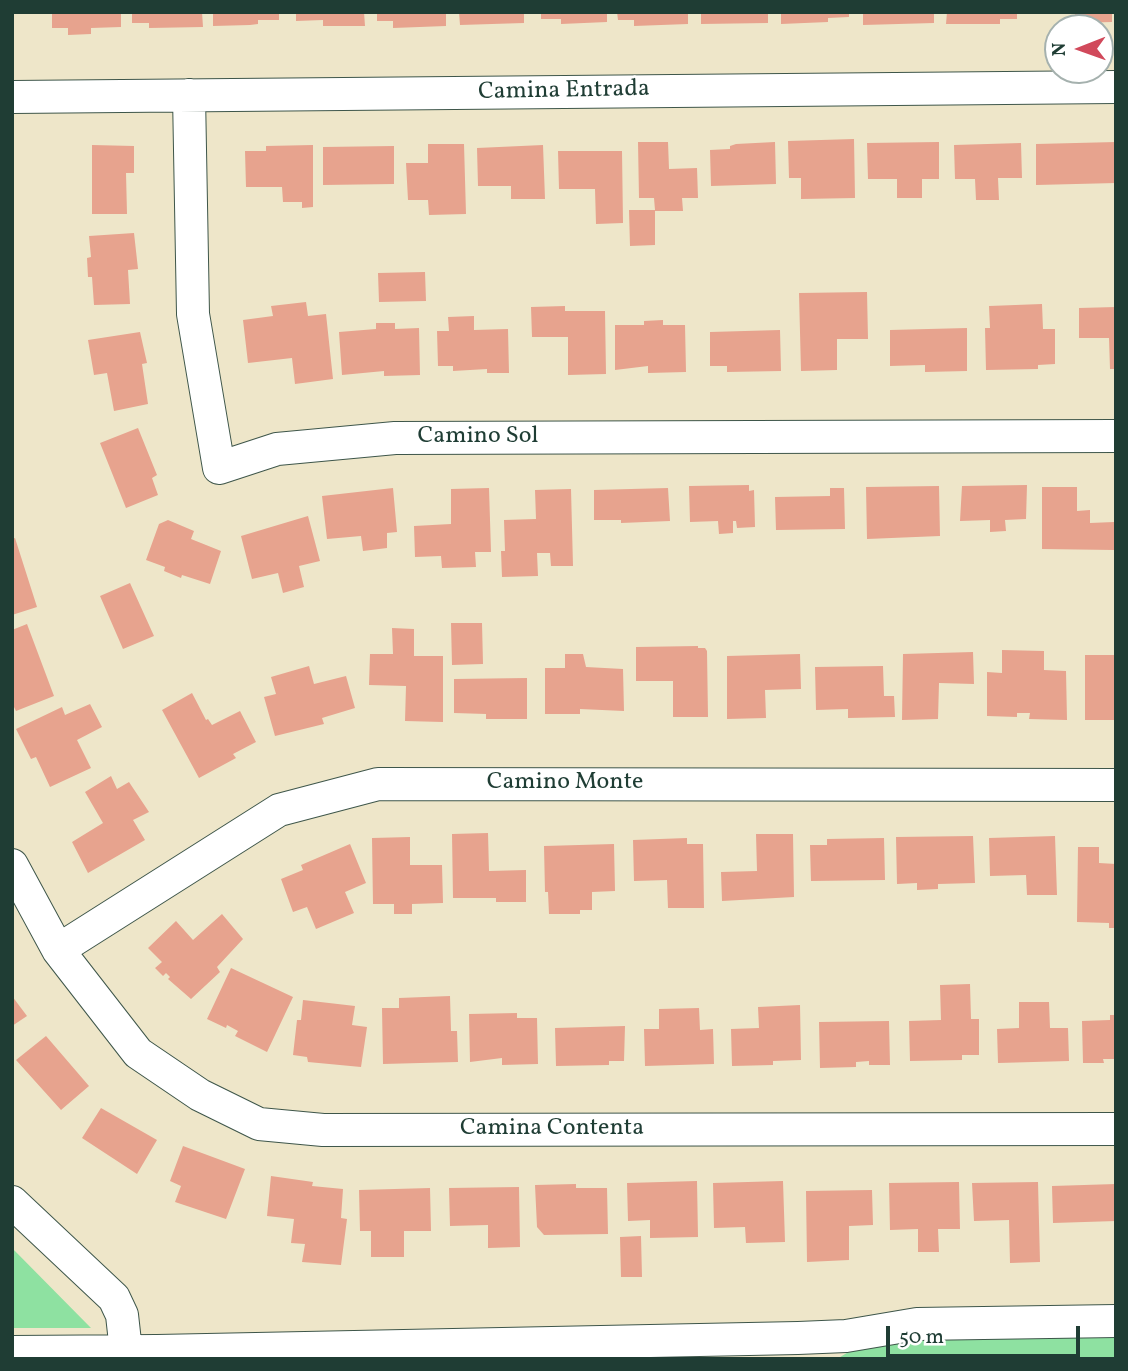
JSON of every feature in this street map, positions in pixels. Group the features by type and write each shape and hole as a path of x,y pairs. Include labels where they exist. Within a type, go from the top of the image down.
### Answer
{"street":[{"name":"Camina Entrada","path":"12,97 1116,87"},
{"name":"Camino Sol","path":"190,95 193,314 219,468 277,449 395,438 1116,436"},
{"name":"Camino Monte","path":"58,950 279,810 378,784 1116,785"},
{"name":"Camina Contenta","path":"12,865 58,950 138,1053 200,1095 259,1124 323,1130 1116,1129"},
{"path":"12,1202 114,1298 122,1315 126,1352"},
{"path":"12,1352 798,1348 846,1336 917,1324 1116,1321"}],"green space":[{"path":"12,1248 91,1328 12,1328"},
{"path":"1116,1335 1116,1359 837,1359 850,1351 891,1339"}],"building":[{"path":"52,12 121,12 121,27 91,28 91,34 68,35 68,28 52,28"},
{"path":"132,12 202,12 203,27 149,28 149,23 132,23"},
{"path":"213,12 279,12 279,20 258,20 258,24 250,25 213,26"},
{"path":"296,12 364,12 365,26 323,26 323,20 296,21"},
{"path":"377,12 446,12 446,26 393,28 393,21 377,21"},
{"path":"459,12 524,12 524,23 460,25"},
{"path":"541,12 607,12 607,22 561,24 561,19 541,19"},
{"path":"617,12 688,12 688,24 634,26 634,20 618,20"},
{"path":"701,12 768,12 768,23 701,24"},
{"path":"781,12 849,12 849,17 828,18 828,22 781,24"},
{"path":"863,12 934,12 934,23 863,25"},
{"path":"947,12 1017,12 1017,19 1000,19 1000,24 946,24"},
{"path":"1075,12 1112,12 1112,14"},
{"path":"854,139 855,198 801,199 801,178 789,178 788,141"},
{"path":"638,142 668,142 669,169 697,168 698,198 682,198 683,211 655,211 655,245 630,246 629,210 655,210 654,198 639,198"},
{"path":"775,142 776,184 711,186 710,150 730,149 730,146 736,144"},
{"path":"939,142 939,179 922,179 922,198 897,198 897,179 868,179 867,143"},
{"path":"1116,142 1116,183 1036,185 1036,144"},
{"path":"1021,143 1022,178 998,178 999,200 976,200 975,179 955,179 954,145"},
{"path":"428,144 464,144 466,214 429,215 428,200 408,200 406,163 428,163"},
{"path":"92,145 134,146 134,173 126,173 127,214 92,214"},
{"path":"313,145 313,207 302,208 302,202 283,202 282,187 246,187 245,151 266,151 266,146"},
{"path":"543,145 545,199 511,199 511,186 478,186 477,148"},
{"path":"394,146 394,184 323,185 323,147"},
{"path":"558,151 622,151 623,223 596,224 595,189 559,189"},
{"path":"134,233 138,269 128,270 130,304 94,305 92,277 88,277 87,258 91,257 89,236"},
{"path":"425,272 426,301 379,302 378,273"},
{"path":"867,292 868,339 837,339 837,370 801,371 799,293"},
{"path":"306,302 308,316 326,314 333,379 295,384 292,358 248,363 243,320 273,316 271,306"},
{"path":"1042,304 1043,329 1055,329 1055,364 1038,365 1038,369 986,370 985,328 990,328 989,306"},
{"path":"565,306 565,311 605,311 606,374 568,375 568,337 532,337 531,307"},
{"path":"1116,307 1116,369 1110,369 1109,338 1079,338 1079,308"},
{"path":"474,316 474,330 508,329 509,373 487,373 487,369 453,371 453,366 438,366 437,331 449,331 448,317"},
{"path":"663,320 663,325 685,325 686,372 648,373 648,366 615,370 615,325 644,325 644,321"},
{"path":"376,323 395,323 395,329 419,328 420,375 384,376 384,371 342,375 339,332 376,329"},
{"path":"967,328 967,371 925,372 925,365 890,366 890,330"},
{"path":"780,330 781,371 727,372 727,366 710,366 710,332"},
{"path":"140,332 147,363 142,364 148,404 114,411 107,373 94,375 88,340"},
{"path":"138,428 157,475 152,478 158,495 126,508 100,443"},
{"path":"749,485 749,491 754,490 755,527 737,528 736,521 733,521 733,533 719,534 718,521 690,522 689,486"},
{"path":"1027,485 1026,519 1005,520 1006,531 990,532 990,520 960,521 962,486"},
{"path":"939,486 940,536 867,539 866,487"},
{"path":"1042,487 1077,487 1077,511 1090,510 1090,523 1114,522 1114,550 1042,549"},
{"path":"393,488 397,532 387,533 387,548 363,551 361,536 327,539 322,496"},
{"path":"489,488 491,552 475,552 476,567 442,568 441,556 415,557 414,526 451,524 451,489"},
{"path":"668,488 670,521 621,523 621,520 594,520 594,490"},
{"path":"830,488 844,488 845,529 776,530 775,497 830,496"},
{"path":"571,489 573,566 551,566 550,553 537,553 538,576 502,577 504,520 536,519 535,490"},
{"path":"308,516 320,561 299,566 304,587 283,593 278,573 252,579 241,536"},
{"path":"168,520 194,531 191,539 221,551 210,584 182,575 181,578 164,571 165,567 146,560 159,524"},
{"path":"15,538 37,607 12,615 12,539"},
{"path":"130,583 154,636 123,649 100,596"},
{"path":"451,623 482,623 483,664 452,665"},
{"path":"27,624 54,696 16,711 12,703 12,630"},
{"path":"392,628 414,629 414,656 443,656 443,722 405,721 406,686 369,685 370,654 393,654"},
{"path":"698,646 707,651 708,717 673,717 673,681 636,681 636,647"},
{"path":"1002,650 1044,651 1044,670 1066,671 1067,720 1029,719 1030,713 1017,713 1017,717 987,716 987,672 1002,673"},
{"path":"973,652 974,684 939,683 938,719 902,720 903,654"},
{"path":"565,654 583,654 586,667 623,669 624,711 580,709 580,714 545,714 545,668 565,668"},
{"path":"800,654 801,689 765,690 766,718 727,719 727,656"},
{"path":"1085,655 1116,655 1116,720 1085,720"},
{"path":"309,666 314,684 346,676 355,708 322,718 324,724 275,736 264,697 276,694 271,677"},
{"path":"883,666 884,696 894,696 895,717 848,718 848,709 816,710 815,667"},
{"path":"527,678 527,719 486,719 486,714 454,713 454,679"},
{"path":"192,693 206,720 212,725 240,711 256,742 233,754 236,758 199,778 162,710"},
{"path":"90,704 102,727 77,740 91,768 50,787 36,757 31,759 16,729 62,707 65,715"},
{"path":"111,776 117,789 129,782 149,812 133,820 145,840 88,873 72,842 103,823 85,792"},
{"path":"488,833 489,871 526,870 526,902 496,902 496,898 453,898 452,834"},
{"path":"756,834 793,834 794,897 722,901 721,872 757,871"},
{"path":"973,836 975,883 938,884 938,889 917,890 917,883 897,884 896,837"},
{"path":"1055,836 1057,895 1027,895 1026,875 990,876 989,838"},
{"path":"410,837 410,865 442,865 443,903 412,904 412,914 394,914 394,904 373,904 372,838"},
{"path":"687,838 687,844 703,844 704,908 668,908 667,880 634,881 633,840"},
{"path":"884,838 885,880 811,881 810,845 827,845 827,839"},
{"path":"350,844 366,883 345,892 354,913 316,929 307,907 293,912 281,879 303,870 301,865"},
{"path":"614,844 615,891 592,892 592,910 580,910 580,914 549,914 548,892 545,892 544,846"},
{"path":"1078,847 1099,847 1099,863 1116,864 1116,928 1109,928 1109,923 1077,922"},
{"path":"222,914 243,939 217,967 220,972 191,999 168,979 170,977 166,973 163,976 155,968 162,962 148,948 176,921 193,940"},
{"path":"231,968 293,997 267,1052 235,1036 238,1031 207,1019"},
{"path":"970,984 971,1019 979,1019 979,1055 962,1055 962,1060 910,1061 909,1021 941,1020 940,985"},
{"path":"12,996 27,1016 12,1026"},
{"path":"450,996 451,1031 457,1031 458,1062 383,1064 382,1008 399,1008 399,998"},
{"path":"303,1000 355,1006 352,1025 367,1027 361,1067 308,1062 307,1057 293,1055 297,1020 301,1020"},
{"path":"1019,1002 1049,1002 1050,1028 1068,1028 1069,1061 998,1063 997,1029 1019,1028"},
{"path":"800,1005 801,1060 773,1061 773,1065 732,1066 731,1029 759,1028 758,1007"},
{"path":"699,1008 700,1030 713,1029 714,1064 645,1066 644,1029 659,1029 659,1009"},
{"path":"517,1013 517,1018 537,1018 538,1064 502,1065 502,1058 470,1062 469,1014"},
{"path":"1110,1015 1116,1015 1116,1059 1103,1059 1104,1063 1083,1063 1082,1021 1110,1020"},
{"path":"889,1021 890,1065 869,1065 869,1061 856,1062 856,1067 820,1068 819,1022"},
{"path":"625,1026 624,1061 609,1061 609,1065 556,1066 555,1028"},
{"path":"46,1036 89,1086 61,1110 16,1060"},
{"path":"101,1108 157,1140 137,1174 82,1138"},
{"path":"183,1146 245,1169 226,1219 175,1202 181,1186 170,1181"},
{"path":"271,1176 313,1182 312,1186 343,1189 341,1218 347,1219 341,1265 302,1262 305,1244 291,1243 294,1219 267,1216"},
{"path":"697,1181 698,1237 650,1238 650,1220 628,1221 627,1183"},
{"path":"783,1181 785,1242 746,1243 745,1227 714,1228 713,1183"},
{"path":"959,1182 960,1229 938,1229 939,1252 918,1252 918,1229 890,1230 889,1183"},
{"path":"1038,1182 1040,1262 1010,1263 1009,1220 974,1221 972,1183"},
{"path":"576,1184 576,1188 607,1188 608,1234 544,1235 537,1227 535,1185"},
{"path":"1116,1184 1116,1221 1053,1223 1052,1186"},
{"path":"519,1187 520,1247 488,1248 488,1225 450,1226 449,1188"},
{"path":"430,1188 431,1231 404,1231 404,1257 371,1257 371,1231 360,1231 359,1190"},
{"path":"872,1190 873,1225 849,1226 849,1260 807,1262 806,1191"},
{"path":"641,1236 642,1277 621,1277 620,1237"}]}
